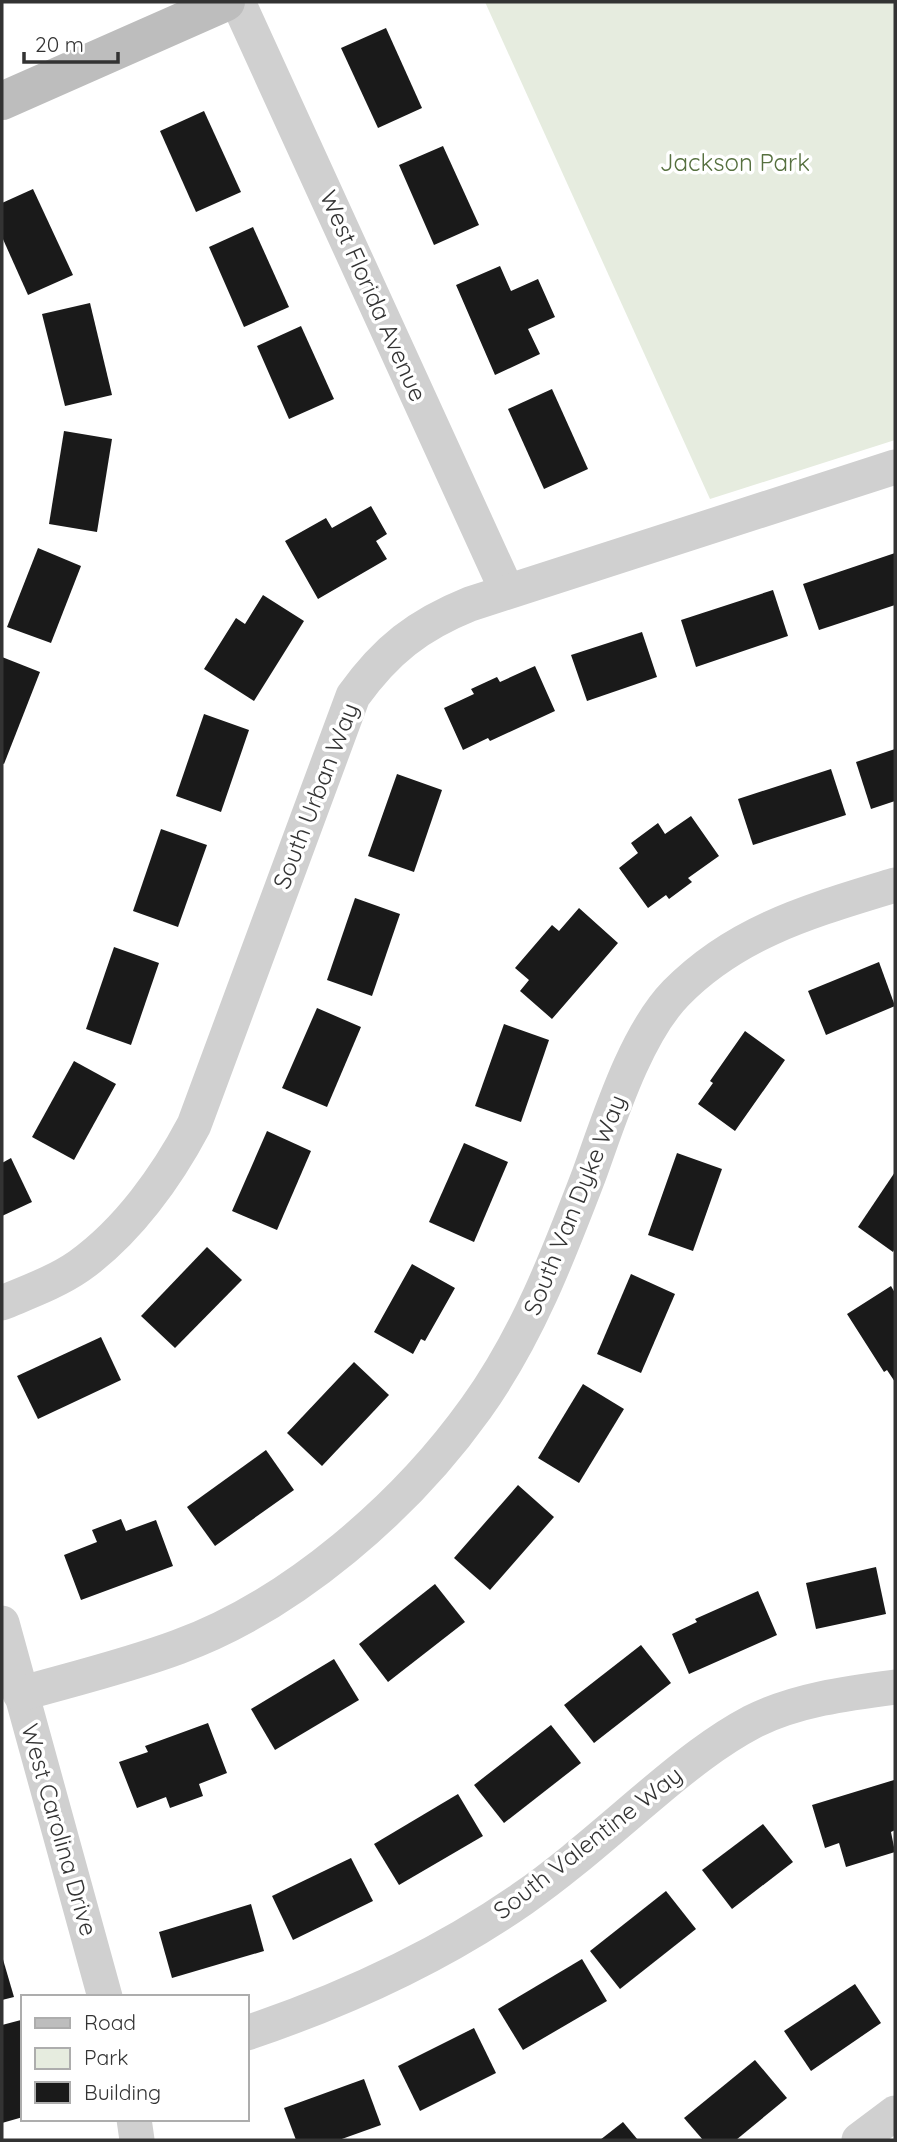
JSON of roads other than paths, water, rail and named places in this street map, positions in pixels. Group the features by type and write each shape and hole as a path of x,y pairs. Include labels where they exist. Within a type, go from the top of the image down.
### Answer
{"main road":[{"path":"2,101 226,2"}],"street":[{"name":"West Florida Avenue","path":"239,2 507,591"},
{"name":"South Urban Way","path":"2,1303 80,1266 129,1219 174,1164 194,1125 353,696 390,652 415,631 442,616 507,591 895,467"},
{"name":"South Van Dyke Way","path":"20,1694 154,1655 214,1631 290,1588 377,1520 444,1449 476,1408 521,1336 561,1250 612,1111 640,1049 657,1018 676,994 725,954 763,930 808,912 895,885"},
{"name":"West Carolina Drive","path":"2,1623 104,1995"},
{"name":"South Valentine Way","path":"248,2033 292,2018 380,1981 488,1921 554,1875 698,1756 753,1722 817,1700 895,1687"},
{"path":"859,2140 895,2113"},
{"path":"134,2121 137,2140"}],"park label":[{"name":"Jackson Park","path":"735,163"}]}
